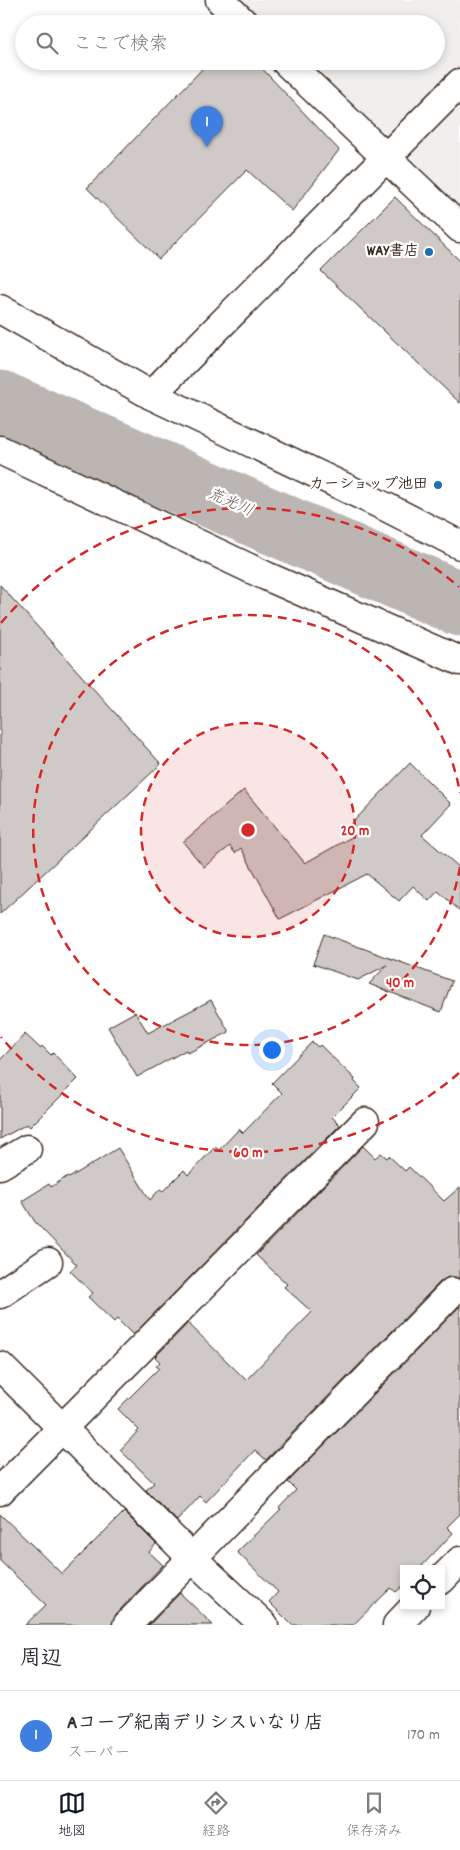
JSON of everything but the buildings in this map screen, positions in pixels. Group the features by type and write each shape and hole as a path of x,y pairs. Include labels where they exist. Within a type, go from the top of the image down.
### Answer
{"street":[{"path":"220,0 236,15"},
{"path":"294,70 460,228"},
{"path":"150,396 460,83"},
{"path":"0,308 150,396 379,504 460,545"},
{"path":"0,450 266,576 460,661"},
{"path":"0,1491 365,1122"},
{"path":"0,1165 27,1149"},
{"path":"0,1294 48,1262"},
{"path":"127,1625 452,1292"},
{"path":"0,1366 193,1558 264,1625"},
{"path":"445,1576 460,1561"},
{"path":"397,1625 411,1610"}],"shaded area":[{"path":"220,0 460,0 460,228 294,70 445,70 445,15 236,15"}],"waterway":[{"name":"荒光川","path":"0,403 460,604"}],"place":[{"name":"Aコープ紀南デリシスいなり店","path":"207,147"},
{"name":"WAY書店","path":"429,252"},
{"name":"カーショップ池田","path":"438,485"}]}
